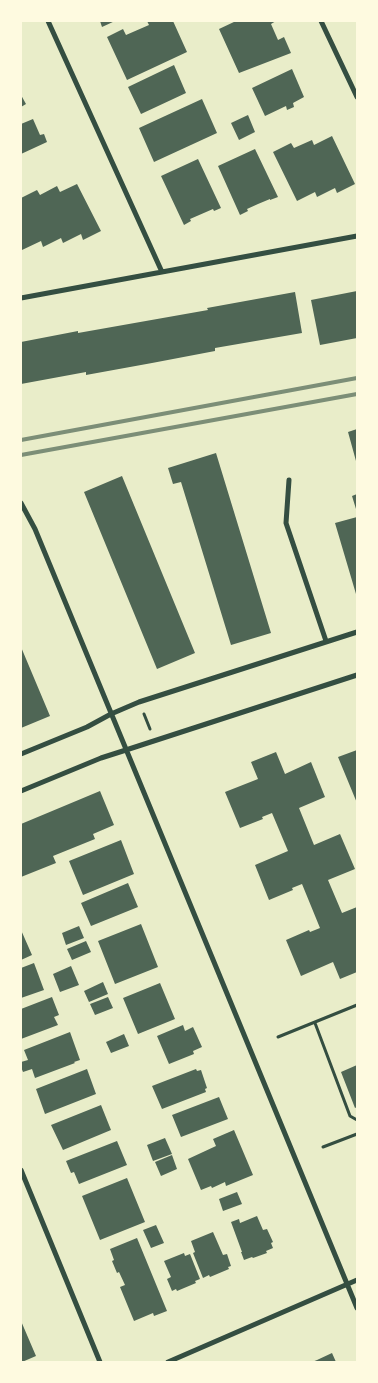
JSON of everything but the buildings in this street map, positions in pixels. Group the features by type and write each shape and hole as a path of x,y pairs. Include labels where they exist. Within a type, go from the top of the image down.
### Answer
{"street":[{"path":"48,21 162,272"},
{"path":"322,21 357,97"},
{"path":"21,298 357,236"},
{"path":"289,480 286,523 326,641"},
{"path":"21,503 35,529 357,1308"},
{"path":"21,754 87,727 139,702 357,632"},
{"path":"21,791 101,758 357,675"},
{"path":"21,1170 100,1362"},
{"path":"168,1362 357,1280"}],"path":[{"path":"142,711 150,730"},
{"path":"278,1037 357,1005"},
{"path":"315,1022 350,1116 357,1120"},
{"path":"323,1147 357,1134"}],"railway":[{"path":"21,440 357,378"},
{"path":"21,455 357,394"}]}
